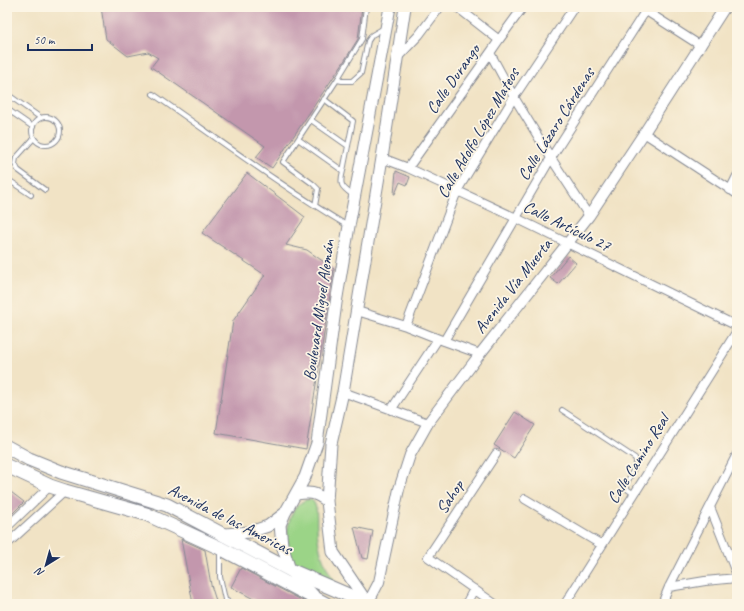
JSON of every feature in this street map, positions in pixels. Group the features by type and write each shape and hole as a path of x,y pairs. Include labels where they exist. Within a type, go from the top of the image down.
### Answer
{"main road":[{"name":"Boulevard Miguel Alemán","path":"322,603 290,570 282,545 280,525 284,512 306,477 317,443 336,303 354,197 390,7"},
{"name":"Boulevard Miguel Alemán","path":"368,604 333,552 327,501 331,444 343,392 357,311 405,7"},
{"name":"Avenida de las Americas","path":"7,447 29,459 61,472 167,505 290,570 368,604"},
{"name":"Avenida de las Americas","path":"7,466 50,486 146,514 220,548 322,603"},
{"path":"296,494 306,492 313,493 327,501"},
{"path":"224,534 250,532 268,526 284,512"},
{"path":"238,558 244,545"}],"street":[{"path":"398,57 419,35 440,7"},
{"path":"457,7 499,40"},
{"name":"Calle Durango","path":"408,168 523,7"},
{"name":"Calle Adolfo López Mateos","path":"406,326 456,191 514,97 574,7"},
{"name":"Avenida Vía Muerta","path":"368,604 378,582 399,489 410,455 428,423 480,354 589,216 725,7"},
{"path":"645,8 701,46"},
{"name":"Calle Lázaro Cárdenas","path":"391,410 441,340 516,218 550,158 645,8"},
{"path":"490,53 550,158 589,216"},
{"path":"644,133 734,192 737,176"},
{"name":"Calle Artículo 27","path":"382,158 408,168 568,242 737,326"},
{"path":"357,311 406,326 480,354"},
{"name":"Calle Camino Real","path":"565,604 737,331"},
{"path":"343,392 428,423"},
{"name":"Sahop","path":"474,589 428,557 496,454"},
{"path":"662,604 669,587 737,454"},
{"path":"7,527 50,486"},
{"path":"7,544 66,491"},
{"path":"525,499 602,545"},
{"path":"710,507 737,575"},
{"path":"669,587 705,580 737,578"},
{"path":"466,604 474,589 496,604"}],"lane":[{"path":"315,206 318,189 283,162 362,39 366,7"},
{"path":"337,80 352,81 361,73 368,41 372,35 386,26"},
{"path":"7,94 41,118"},
{"path":"153,94 270,176 315,206 349,226"},
{"path":"324,99 353,121 340,180 343,188 354,197"},
{"path":"7,109 33,127"},
{"path":"49,117 56,121 60,128 60,136 55,142 48,145 40,144 33,135 33,127 41,118 49,117"},
{"path":"311,120 348,146"},
{"path":"34,138 16,158 16,164 18,170 45,190"},
{"path":"298,139 343,171"},
{"path":"7,179 31,195"},
{"path":"562,410 635,458 636,464 626,486 627,489 634,494"},
{"path":"220,548 220,577 226,602 233,604"}],"green space":[{"path":"310,499 315,504 316,508 320,550 324,562 334,581 333,583 298,565 292,557 289,548 288,527 291,517 301,502"}],"building":[{"path":"101,7 362,7 358,39 272,168 256,157 265,146 151,67 158,58 148,52 128,56 106,39"},
{"path":"396,171 410,177 407,185 400,182 394,194"},
{"path":"247,173 305,217 286,245 307,250 334,269 306,449 216,433 233,321 265,275 202,233"},
{"path":"568,256 576,263 558,284 550,278"},
{"path":"515,412 535,425 514,458 494,445"},
{"path":"7,489 24,502 7,519"},
{"path":"354,527 373,531 368,559 362,558"},
{"path":"181,539 205,550 211,585 217,604 193,604"},
{"path":"241,568 309,604 263,604 231,587"}]}
